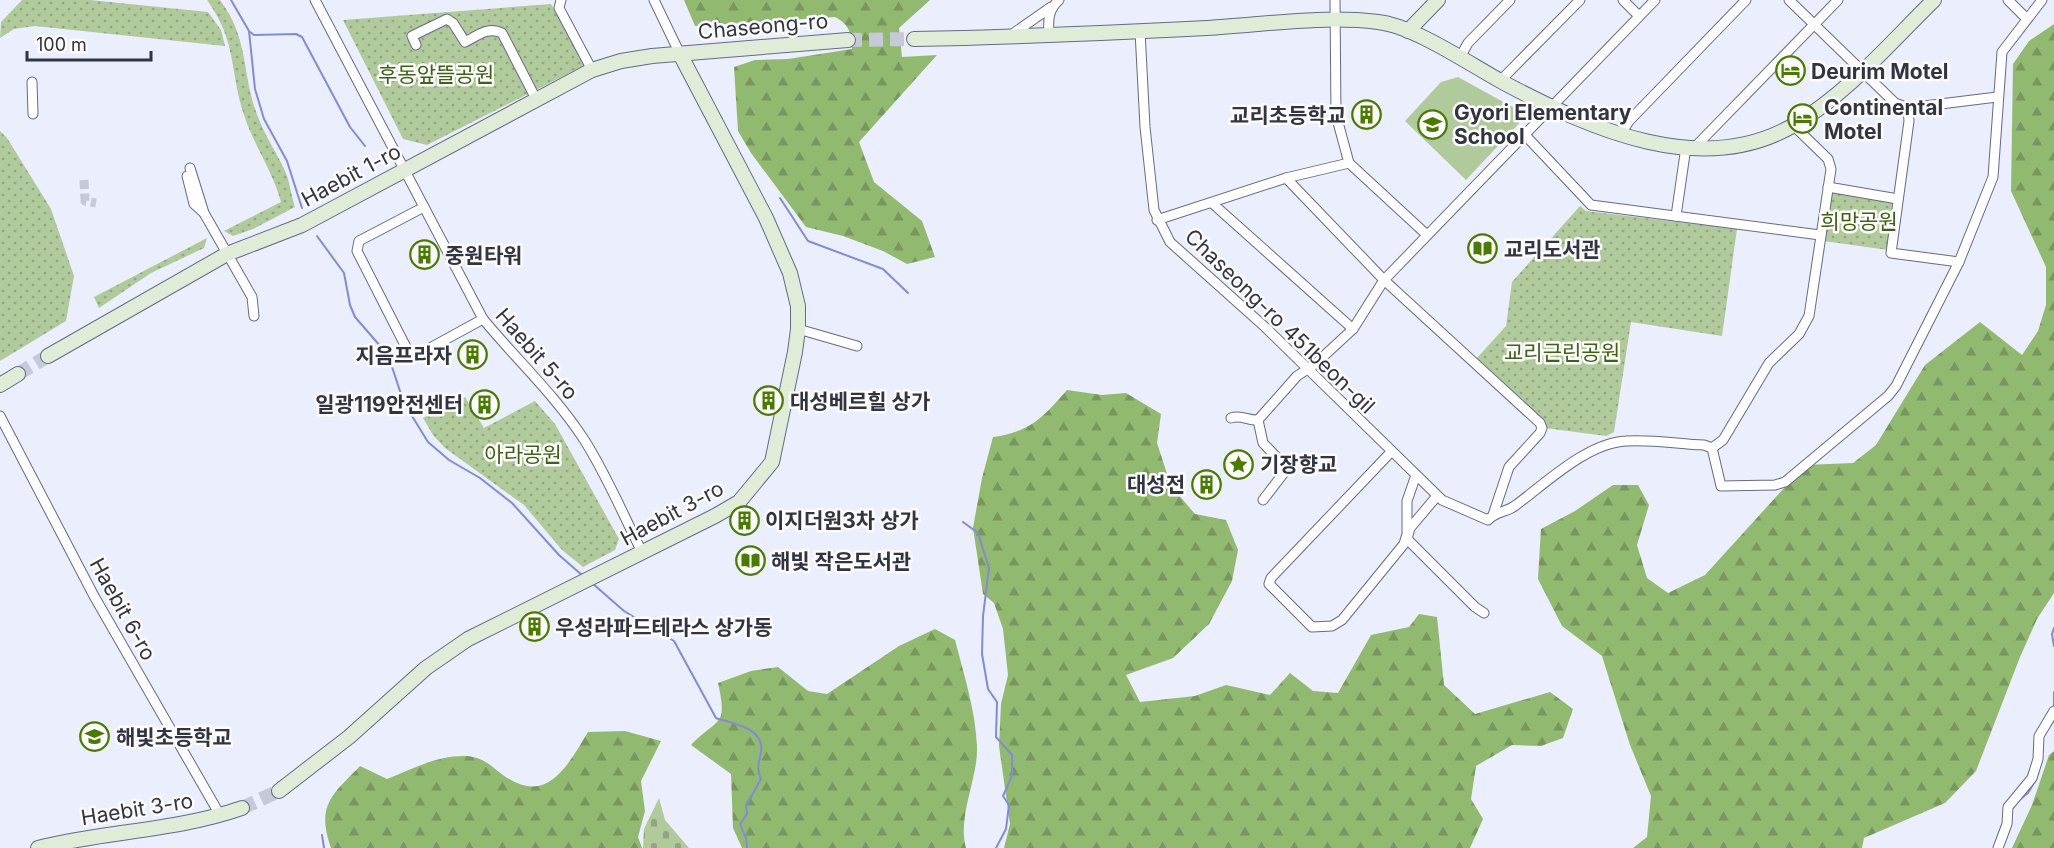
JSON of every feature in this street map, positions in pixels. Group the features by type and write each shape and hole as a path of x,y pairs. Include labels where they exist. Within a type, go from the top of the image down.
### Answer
{"street":[{"name":"Haebit 5-ro","path":"315,0 483,319 515,358 551,394 584,440 642,552"},
{"path":"561,0 559,8 592,70"},
{"path":"654,0 680,54"},
{"path":"1335,0 1336,115 1349,163 1427,235"},
{"path":"1408,31 1438,0"},
{"path":"1459,59 1468,43 1510,0"},
{"path":"1500,81 1580,0"},
{"path":"1623,0 1639,16"},
{"path":"1231,418 1242,416 1251,421 1258,420 1297,376 1306,371 1353,329 1384,280 1655,0"},
{"path":"1620,135 1629,121 1746,0"},
{"path":"1790,0 1895,103 1908,108 1997,97"},
{"path":"1676,216 1690,147 1838,0"},
{"path":"914,39 1008,37 1336,21 1377,22 1408,31 1552,109 1620,135 1690,147 1741,145 1794,125 1862,71 1934,0"},
{"path":"2008,0 2027,20"},
{"path":"1712,448 1721,486 1775,485 1785,482 1892,391 1959,262 1993,177 2002,52 2042,0"},
{"path":"1048,34 1048,20 1055,3"},
{"path":"1008,37 1055,3"},
{"path":"416,45 411,36 447,19 453,23 465,42 489,30 502,33 536,99"},
{"name":"Chaseong-ro 451beon-gil","path":"1140,31 1145,127 1157,220 1170,242 1265,327 1306,371 1437,496 1448,504 1488,520 1493,515"},
{"name":"Chaseong-ro","path":"680,54 848,40"},
{"name":"Haebit 1-ro","path":"48,356 227,254 302,225 592,70 621,61 680,54"},
{"name":"Haebit 3-ro","path":"279,791 349,738 426,668 468,639 578,586 739,502 772,462 798,329 798,306 790,273 750,186 680,54"},
{"path":"32,82 33,114"},
{"path":"1908,108 1909,122 1891,253 1959,262"},
{"path":"1712,448 1723,440 1769,363 1799,334 1810,311 1831,170 1828,159 1794,125"},
{"path":"1525,135 1592,205 1820,235"},
{"path":"1157,220 1286,178 1349,163"},
{"path":"188,169 204,213 252,297 254,316"},
{"path":"1286,178 1384,280 1542,428 1509,467 1493,515"},
{"path":"1828,187 1899,199"},
{"path":"1212,203 1353,329"},
{"path":"424,207 359,241 357,245 357,251 408,351 419,354 483,319"},
{"path":"798,329 857,346"},
{"path":"0,385 18,374"},
{"name":"Haebit 6-ro","path":"0,416 94,596 220,815"},
{"path":"1258,420 1263,443 1284,465 1283,474 1263,500"},
{"path":"1493,515 1514,507 1547,479 1612,444 1626,441 1704,445 1712,448"},
{"path":"1391,452 1270,578 1269,584 1312,627 1332,626 1342,620 1392,561 1407,534 1437,496"},
{"path":"1416,475 1407,501 1407,539 1475,608 1484,613"},
{"path":"1998,848 2007,824 2008,807 2032,778 2038,759 2039,736 2054,711"},
{"name":"Haebit 3-ro","path":"38,848 78,839 187,825 242,808"}],"green space":[{"path":"22,0 90,0 208,12 221,30 225,46 35,26 14,29 0,38 1,22"},
{"path":"207,0 220,0 236,29 253,101 261,124 287,175 295,207 253,229 233,236 224,231 281,202 245,118 224,30"},
{"path":"684,0 930,0 899,28 902,57 937,55 859,142 874,182 922,221 935,257 907,264 883,251 843,236 806,227 751,153 738,131 734,67 755,60 788,59 852,49 847,26 835,17 695,26"},
{"name":"후동앞뜰공원","path":"551,4 585,65 427,145 403,139 343,20"},
{"path":"2054,24 2054,593 2037,619 2020,657 1976,771 1945,803 1864,838 1862,848 1633,848 1647,837 1651,796 1630,745 1602,656 1562,626 1538,579 1541,529 1575,511 1613,485 1638,485 1649,505 1637,545 1647,578 1668,593 1705,575 1805,465 1853,463 1876,445 1925,365 1980,322 2022,355 2038,331 2046,305 2046,267 2011,191 2013,64 2029,41"},
{"path":"1458,77 1527,115 1466,180 1405,121 1441,82"},
{"path":"0,131 7,138 51,209 74,276 66,321 0,361"},
{"name":"희망공원","path":"1832,192 1892,203 1888,250 1824,241"},
{"name":"교리근린공원","path":"1580,206 1586,211 1737,229 1722,336 1631,322 1614,432 1606,436 1545,428 1543,419 1476,359 1506,326 1512,282"},
{"path":"207,238 204,248 151,273 99,308 94,297"},
{"path":"1067,390 1102,395 1126,393 1161,414 1157,443 1171,486 1195,514 1226,520 1238,550 1232,581 1209,624 1173,658 1126,675 1140,702 1195,696 1226,685 1270,695 1290,673 1313,691 1338,693 1371,635 1409,627 1419,614 1437,617 1444,685 1475,714 1550,692 1573,709 1563,738 1541,746 1512,745 1476,766 1471,799 1483,819 1470,848 1004,848 1010,824 999,746 1001,704 1008,675 1003,629 994,603 983,594 973,528 982,478 993,437 1018,431 1035,422"},
{"name":"아라공원","path":"465,397 484,428 535,401 555,424 619,539 615,550 583,567 562,550 524,505 445,448 433,435 423,418"},
{"path":"935,629 955,640 974,721 977,748 964,824 966,848 742,848 733,828 731,774 691,745 714,725 721,715 718,683 751,671 778,667 808,691 827,694 899,646"},
{"path":"625,731 661,741 641,781 645,811 638,837 642,848 331,848 325,821 329,802 360,766 387,779 435,760 466,756 484,761 515,782 529,786 541,785 552,780 562,771 588,732"},
{"path":"2054,751 2054,848 2012,848 2032,805 2049,755"},
{"path":"659,798 665,820 689,848 643,848 644,829"}],"waterway":[{"path":"231,0 249,31 255,89 264,119 287,161 302,208"},
{"path":"250,32 254,35 296,34 302,37 350,127 365,146"},
{"path":"780,198 808,241 883,269 908,293"},
{"path":"317,236 344,273 350,305 355,317 388,355 404,403 428,442 449,460 480,478 512,503 559,555 583,576"},
{"path":"963,522 978,533 989,568 983,616 982,654 988,689 997,702 996,737 1012,755 1012,776 1003,796 1009,805 1006,829 996,848"},
{"path":"592,583 624,611 674,641 716,718 746,728 758,737 761,744 758,769 761,779 746,806 747,814 740,824 746,838 747,848"},
{"path":"2054,628 2052,634 2054,646"},
{"path":"2054,692 2054,708"},
{"path":"2018,801 2028,793 2035,781"},
{"path":"322,835 324,848"}],"tunnel":[{"path":"848,40 914,39"},
{"path":"84,180 85,201 96,203"},
{"path":"18,374 48,356"},
{"path":"242,808 279,791"}],"place":[{"name":"Deurim Motel","path":"1790,71"},
{"name":"교리초등학교","path":"1367,115"},
{"name":"Continental Motel","path":"1803,119"},
{"name":"Gyori Elementary School","path":"1433,124"},
{"name":"교리도서관","path":"1483,249"},
{"name":"중원타워","path":"424,255"},
{"name":"지음프라자","path":"473,355"},
{"name":"대성베르힐 상가","path":"769,401"},
{"name":"일광119안전센터","path":"484,404"},
{"name":"기장향교","path":"1239,464"},
{"name":"대성전","path":"1206,484"},
{"name":"이지더원3차 상가","path":"744,520"},
{"name":"해빛 작은도서관","path":"750,561"},
{"name":"우성라파드테라스 상가동","path":"534,627"},
{"name":"해빛초등학교","path":"95,737"}]}
